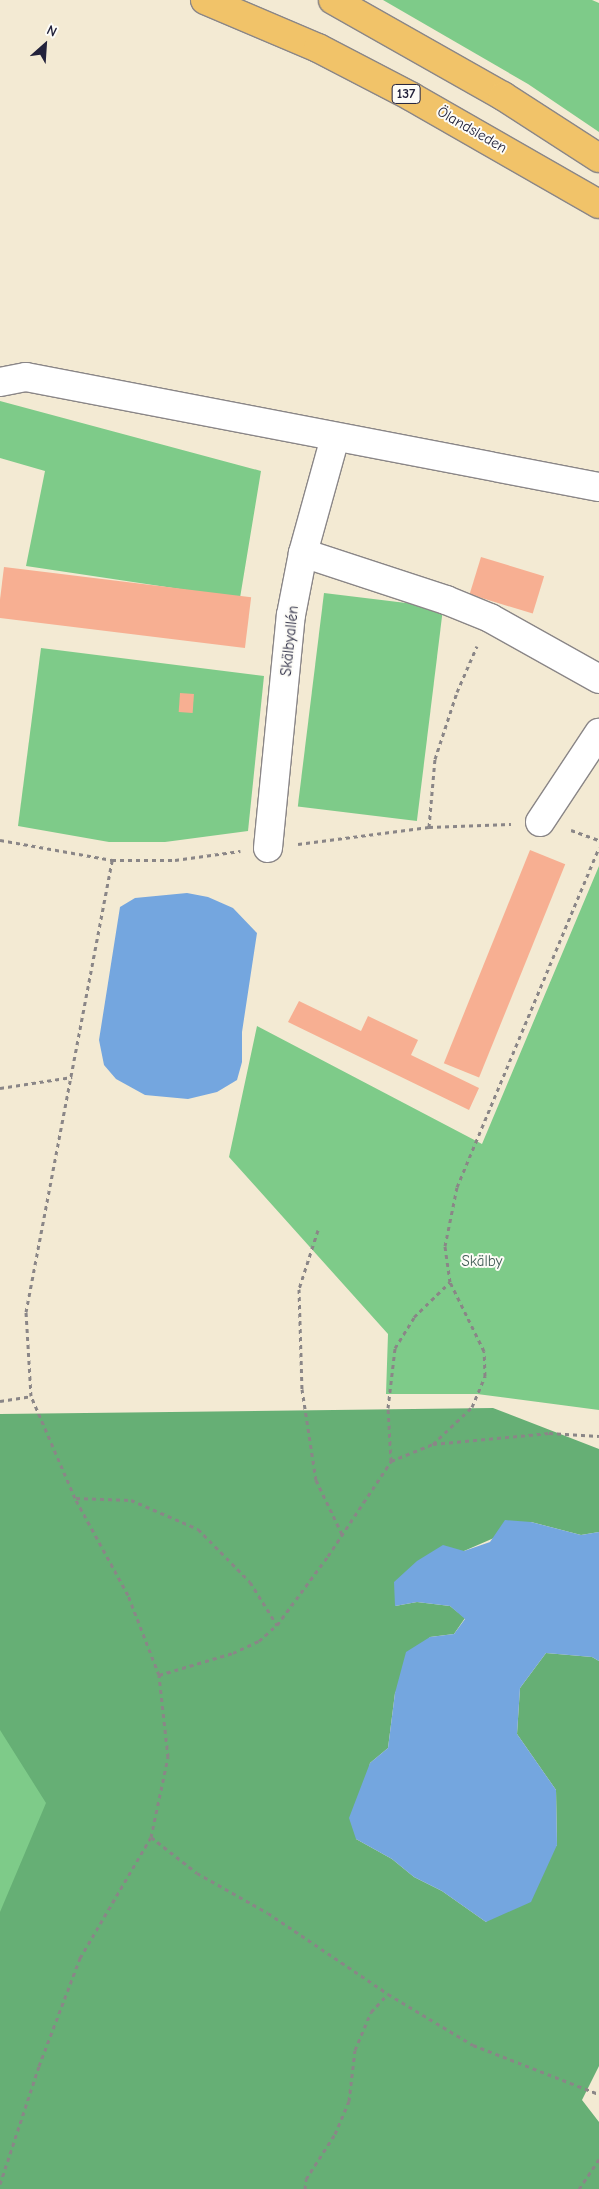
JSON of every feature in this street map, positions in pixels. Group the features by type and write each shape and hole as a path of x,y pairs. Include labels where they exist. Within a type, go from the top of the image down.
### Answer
{"main road":[{"name":"Ölandsleden","path":"205,0 318,48 404,92 599,204"},
{"path":"333,0 503,96 599,158"}],"street":[{"path":"0,382 26,377 335,438 599,487"},
{"name":"Skälbyallén","path":"268,848 291,615 303,553 335,438"},
{"path":"303,553 446,600 490,618 599,679"},
{"path":"540,822 599,733"}],"path":[{"path":"429,827 435,759 457,692 490,618"},
{"path":"433,1444 472,1407 485,1376 484,1351 450,1282 445,1246 457,1187 599,847"},
{"path":"0,2184 39,2066 80,1958 151,1837 168,1757 159,1675 128,1595 75,1498 31,1396 26,1312 112,860"},
{"path":"0,1088 72,1077"},
{"path":"318,1230 299,1289 302,1389 316,1480 342,1535"},
{"path":"391,1461 388,1408 395,1348 414,1317 450,1282"},
{"path":"0,1401 31,1396"},
{"path":"159,1675 233,1653 259,1641 277,1626 342,1535 391,1461 433,1444 549,1433 599,1436"},
{"path":"75,1498 131,1500 198,1530 250,1582 277,1626"},
{"path":"151,1837 197,1873 268,1914 388,1994 473,2044 599,2094"},
{"path":"305,2189 306,2179 335,2134 349,2101 355,2050 371,2012 388,1994"},
{"path":"579,2189 599,2160"}],"green space":[{"path":"383,0 592,0 599,3 599,132 528,84"},
{"path":"0,401 261,471 240,598 26,566 45,471 0,458"},
{"path":"324,593 443,608 417,821 298,806"},
{"path":"41,648 264,676 248,831 165,842 109,842 18,826"},
{"name":"Skälby","path":"599,866 599,1410 477,1394 386,1394 388,1334 229,1157 257,1026 482,1144"},
{"path":"493,1408 599,1449 599,1532 581,1535 531,1522 464,1551 395,1606 417,1602 450,1606 465,1618 454,1634 430,1637 395,1693 388,1748 370,1763 356,1839 392,1859 414,1877 442,1891 486,1922 557,1845 556,1790 517,1734 520,1688 546,1653 592,1657 599,1661 599,2066 582,2100 599,2122 599,2189 0,2189 0,1912 46,1803 0,1730 0,1414"},
{"path":"0,1698 60,1803 0,1944"}],"water":[{"path":"187,893 208,897 233,908 257,933 242,1032 242,1062 237,1080 217,1092 188,1099 145,1095 116,1079 104,1065 99,1040 120,907 135,898"},
{"path":"505,1520 531,1522 581,1535 599,1532 599,1661 592,1657 546,1653 520,1688 517,1734 556,1790 557,1845 531,1902 486,1922 442,1891 414,1877 392,1859 356,1839 349,1818 370,1763 388,1748 395,1693 406,1652 430,1637 454,1634 465,1619 450,1606 417,1602 395,1606 394,1582 417,1561 443,1545 464,1551 490,1542"}],"building":[{"path":"481,557 544,576 533,614 470,594"},
{"path":"4,567 251,597 245,648 0,618"},
{"path":"180,693 194,694 193,713 179,712"},
{"path":"530,850 565,864 479,1077 444,1063"},
{"path":"299,1001 361,1031 368,1016 418,1040 411,1055 479,1088 469,1110 288,1022"}]}
